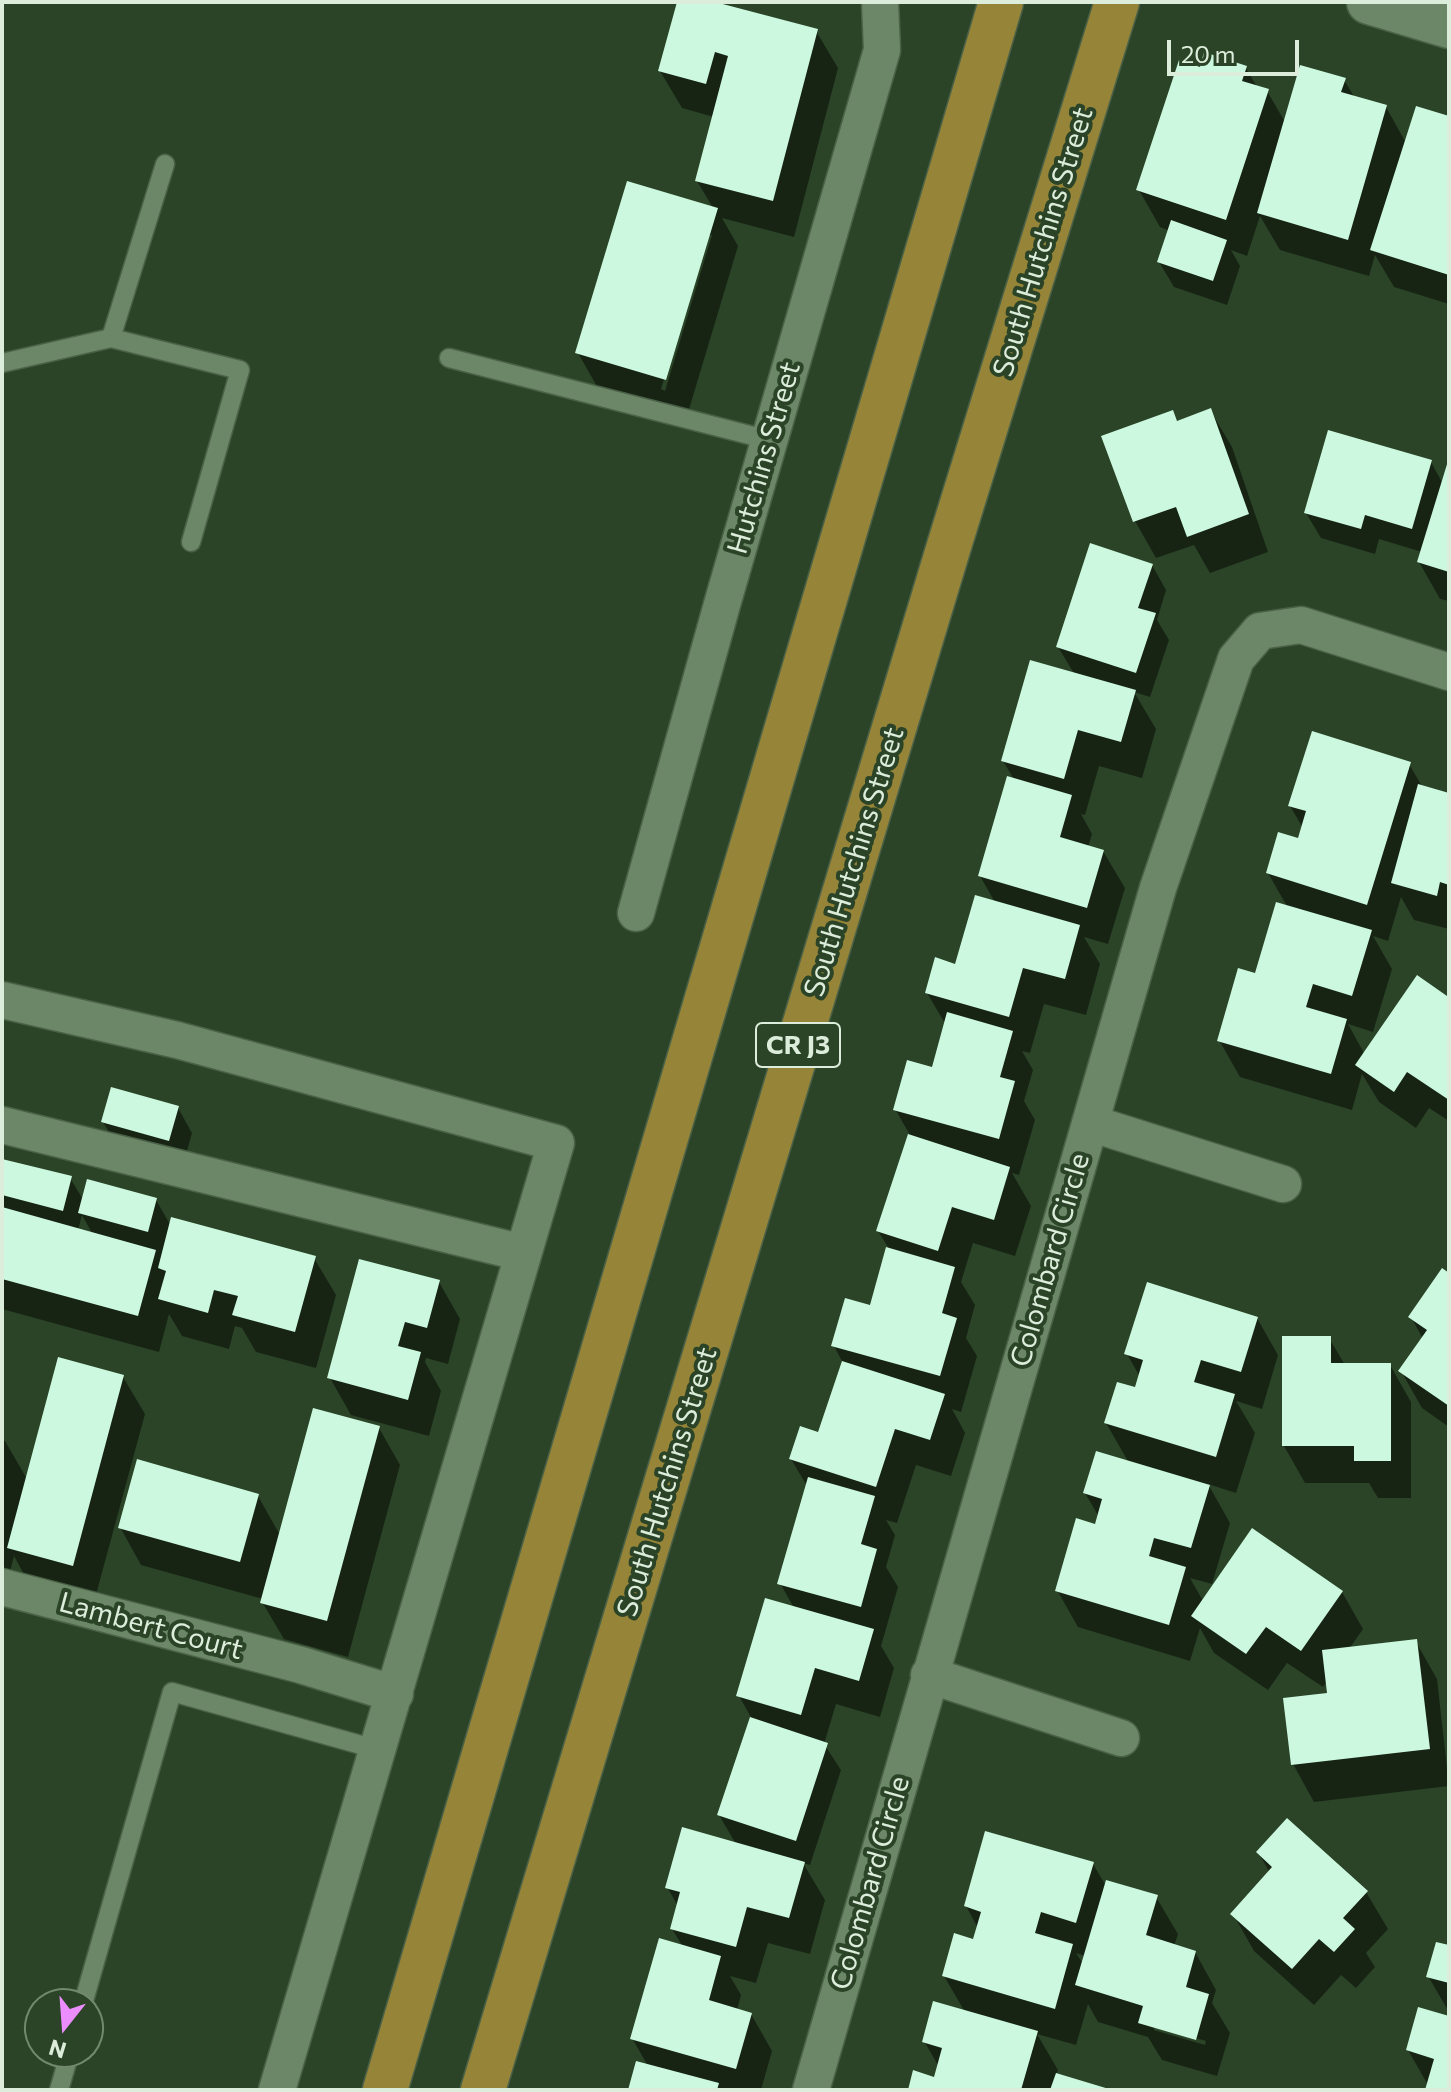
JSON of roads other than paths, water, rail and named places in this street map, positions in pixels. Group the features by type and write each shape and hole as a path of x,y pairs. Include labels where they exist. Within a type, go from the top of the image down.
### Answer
{"main road":[{"path":"385,2090 1001,2"},
{"name":"South Hutchins Street","path":"483,2090 953,532 1117,2"}],"street":[{"name":"Hutchins Street","path":"636,913 882,50 880,2"},
{"path":"1369,2 1449,26"},
{"name":"Colombard Circle","path":"811,2090 1158,888 1236,659 1260,631 1301,625 1449,672"},
{"path":"2,1000 177,1040 556,1143 277,2090"},
{"path":"1090,1123 1283,1184"},
{"path":"2,1125 523,1253"},
{"name":"Lambert Court","path":"2,1587 301,1665 395,1694"},
{"path":"929,1675 1121,1738"}],"lane":[{"path":"111,338 165,164"},
{"path":"2,363 111,338 240,370 191,542"},
{"path":"449,358 769,440"},
{"path":"88,1988 172,1692 379,1750"},
{"path":"59,2090 65,2068"}]}
